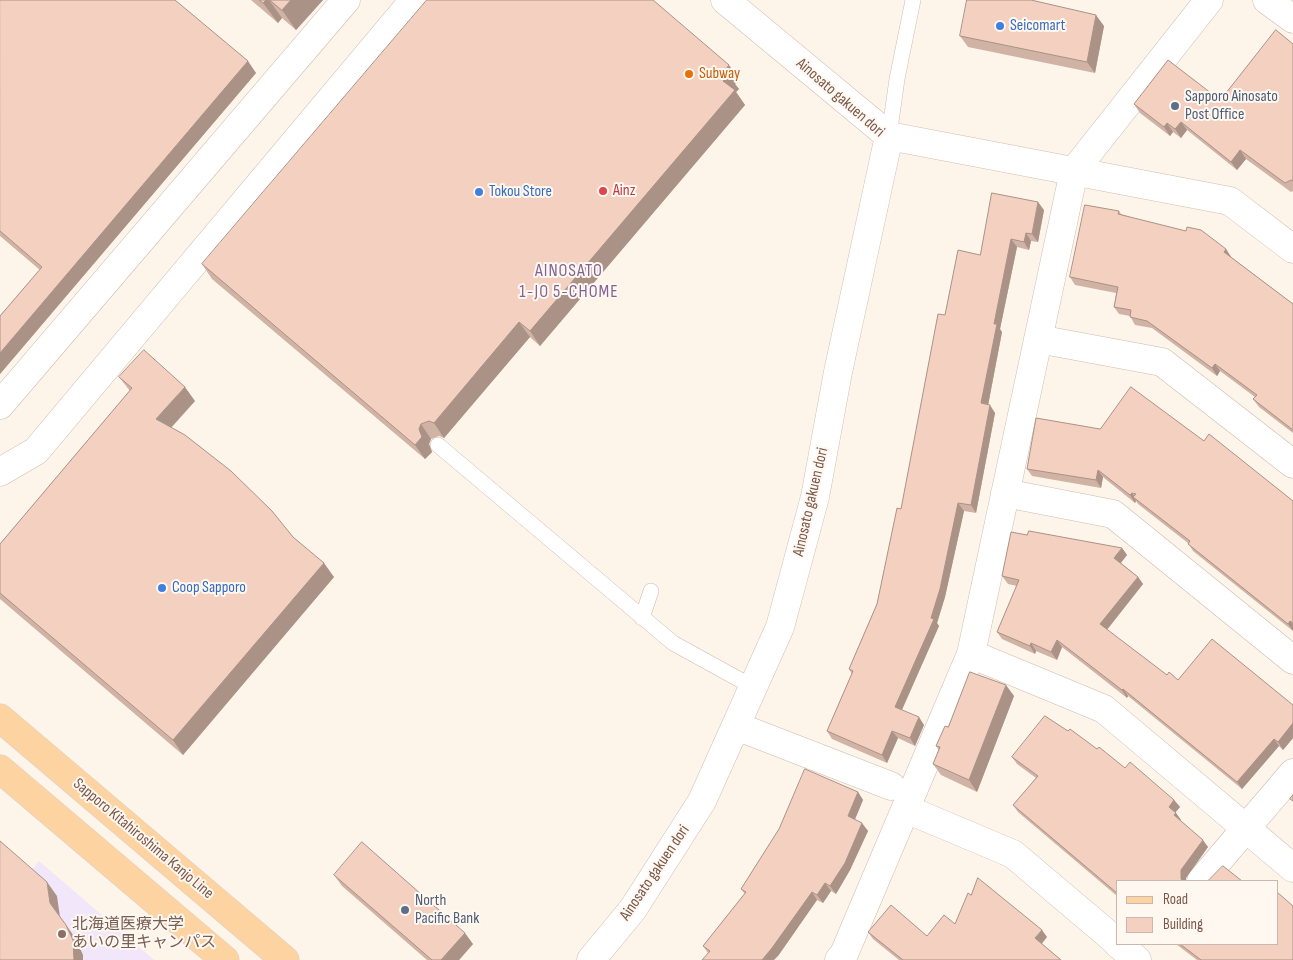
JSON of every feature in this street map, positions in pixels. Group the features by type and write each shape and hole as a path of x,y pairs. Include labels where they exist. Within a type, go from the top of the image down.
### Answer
{"main road":[{"name":"Sapporo Kitahiroshima Kanjo Line","path":"0,718 286,960"},
{"path":"0,769 225,960"}],"street":[{"path":"0,405 346,0"},
{"path":"0,472 36,451 414,0"},
{"name":"Ainosato gakuen dori","path":"591,960 633,909 702,801 780,627 815,497 838,372 889,136 725,0"},
{"path":"844,958 971,654 1074,171 1209,0"},
{"path":"1267,0 1293,19"},
{"path":"889,136 1230,201 1293,250"},
{"path":"1038,339 1162,362 1293,464"},
{"path":"1005,494 1113,514 1293,660"},
{"path":"971,654 1104,709 1293,868"},
{"path":"736,726 892,786"},
{"path":"1203,880 1293,774"},
{"path":"906,809 1014,854 1116,938"}],"lane":[{"path":"889,136 897,79 914,0"},
{"path":"438,445 673,643 753,687"},
{"path":"642,618 651,591"}],"shaded area":[{"name":"北海道医療大学 あいの里キャンパス","path":"39,861 154,960 0,960 0,907"}],"building":[{"path":"0,0 175,0 248,61 0,353 0,316 42,267 0,231"},
{"path":"270,0 291,0 282,10"},
{"name":"Tokou Store","path":"427,0 653,0 729,65 725,70 729,74 723,81 735,90 530,331 519,322 434,423 429,421 421,424 419,429 422,437 415,445 202,264"},
{"path":"967,0 1031,0 1096,15 1087,62 960,36"},
{"path":"1276,30 1293,44 1293,181 1285,183 1240,150 1231,162 1181,122 1175,129 1167,123 1164,127 1134,104 1168,60 1220,100"},
{"path":"992,193 1038,202 1032,234 1026,233 1024,242 1011,239 994,324 997,324 981,403 990,405 971,505 958,503 940,589 931,618 934,619 895,707 919,717 910,738 892,731 882,755 827,731 853,671 849,669 877,604 897,508 901,509 938,314 945,315 958,250 980,255"},
{"path":"1085,205 1119,211 1118,214 1186,231 1187,227 1201,230 1226,249 1224,252 1293,304 1293,430 1253,399 1257,395 1215,364 1212,368 1147,321 1130,317 1131,310 1114,307 1118,287 1070,277"},
{"name":"Coop Sapporo","path":"144,350 185,387 156,419 185,435 231,471 272,511 293,537 324,563 173,740 0,593 0,544 132,388 119,377"},
{"path":"1131,387 1204,441 1209,434 1293,501 1293,623 1290,621 1288,624 1188,544 1190,541 1133,497 1136,494 1132,493 1130,495 1098,470 1096,480 1027,469 1036,418 1100,429"},
{"path":"1029,531 1122,548 1114,558 1138,577 1100,624 1167,675 1169,672 1178,680 1212,639 1293,705 1293,723 1278,742 1274,739 1237,782 1123,689 1057,640 1051,652 1031,643 1030,646 997,632 1019,580 1002,576 1011,532 1027,535"},
{"path":"970,672 1006,685 969,780 933,764 940,747 936,746 945,726 948,727"},
{"path":"1045,716 1068,731 1070,729 1097,749 1099,747 1125,768 1130,762 1174,800 1169,807 1176,813 1174,815 1203,840 1181,870 1182,880 1116,880 1116,892 1013,805 1038,776 1012,757"},
{"path":"805,769 858,792 848,816 862,823 845,863 830,886 825,883 817,895 812,892 762,960 702,960 710,951 703,946 746,892 741,889 779,829"},
{"path":"0,841 47,882 50,903 66,925 73,940 74,960 0,960"},
{"path":"362,842 465,933 441,960 432,960 334,875"},
{"path":"1223,866 1241,880 1209,880"},
{"path":"978,878 1042,930 1035,938 1061,960 903,960 868,932 891,905 927,936 944,915 955,924 968,893 971,895"},
{"path":"1278,893 1293,906 1293,960 1201,960 1181,945 1278,945"}],"place":[{"name":"Seicomart","path":"1000,26"},
{"name":"Subway","path":"689,74"},
{"name":"Sapporo Ainosato Post Office","path":"1175,106"},
{"name":"Ainz","path":"603,191"},
{"name":"Tokou Store","path":"479,192"},
{"name":"Coop Sapporo","path":"162,588"},
{"name":"North Pacific Bank","path":"405,910"},
{"name":"北海道医療大学 あいの里キャンパス","path":"62,934"}],"district":[{"name":"AINOSATO 1-JO 5-CHOME","path":"569,281"}]}
